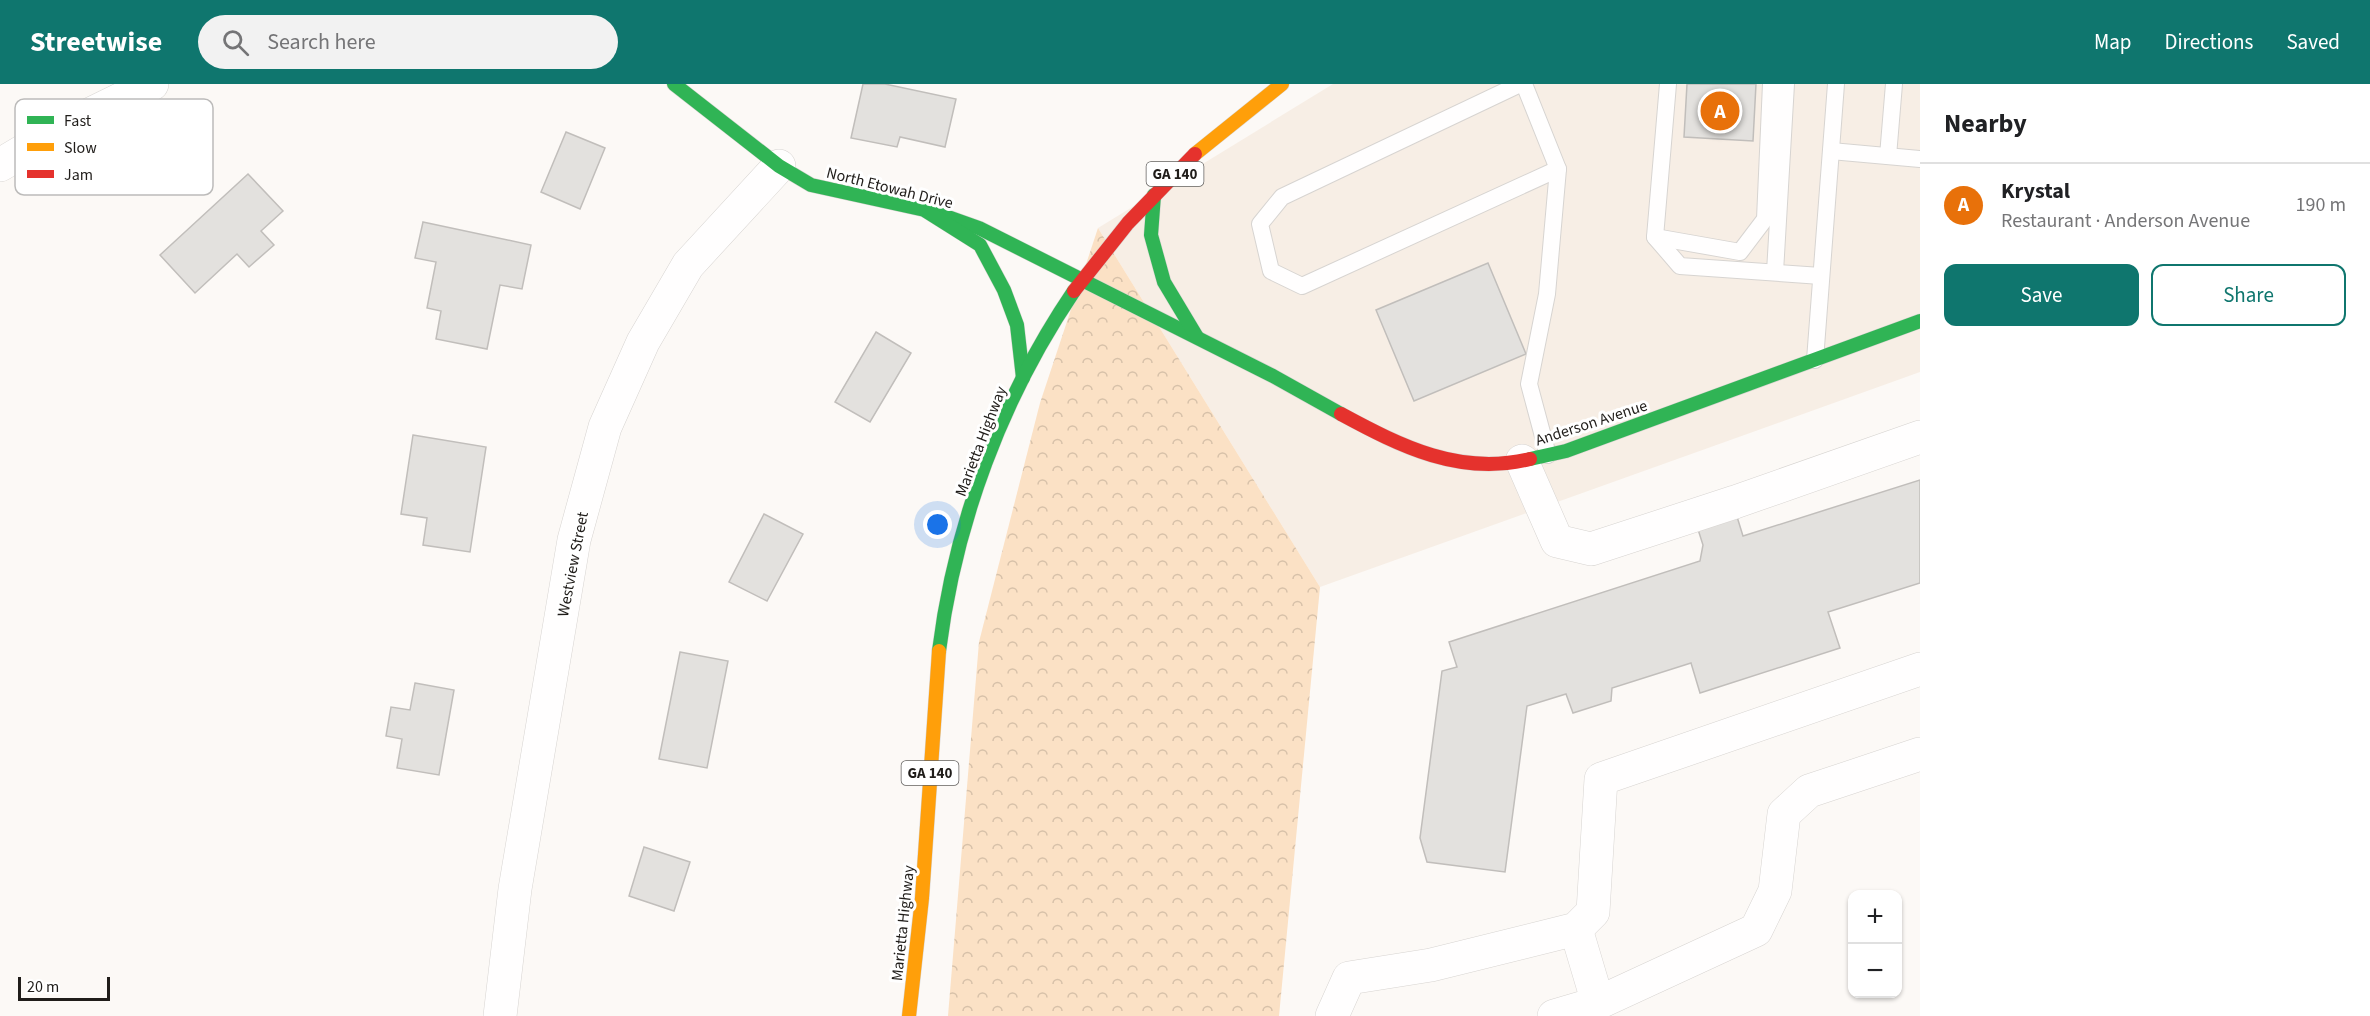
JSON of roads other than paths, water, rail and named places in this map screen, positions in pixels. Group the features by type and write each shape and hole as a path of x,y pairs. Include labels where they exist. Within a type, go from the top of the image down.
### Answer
{"main road":[{"name":"North Etowah Drive","path":"674,84 779,166 811,185 926,211 979,228 1083,280"},
{"name":"Marietta Highway","path":"909,1016 924,874 935,689 942,635 960,548 975,495 1023,378 1052,323 1083,280 1120,231 1154,195 1235,119 1282,84"},
{"path":"1154,195 1151,235 1164,282 1197,337"},
{"path":"926,211 980,245 1004,290 1017,325 1023,378"},
{"name":"Anderson Avenue","path":"1083,280 1197,337 1384,438 1437,458 1501,466 1535,458 1920,321"}],"street":[{"path":"121,99 152,84"},
{"path":"0,165 15,156"},
{"name":"Westview Street","path":"500,1016 515,890 574,540 605,427 643,342 688,265 779,166"},
{"path":"1535,458 1557,541 1591,549 1920,437"},
{"path":"1332,1016 1349,978 1431,964 1576,929 1593,912 1601,779 1920,669"},
{"path":"1554,1016 1598,1003 1756,930 1774,891 1784,814 1809,790 1920,754"},
{"path":"1576,929 1598,1003"}],"lane":[{"path":"1535,458 1528,384 1547,294 1558,169 1522,84 1282,197 1260,224 1271,271 1302,286 1558,169"},
{"path":"1668,84 1655,237 1680,266 1821,276"},
{"path":"1655,237 1740,252 1765,219 1771,84"},
{"path":"1774,272 1786,84"},
{"path":"1815,360 1836,84"},
{"path":"1888,156 1894,84"},
{"path":"1831,151 1920,159"}],"place":[{"name":"Krystal","path":"1720,111"}]}
